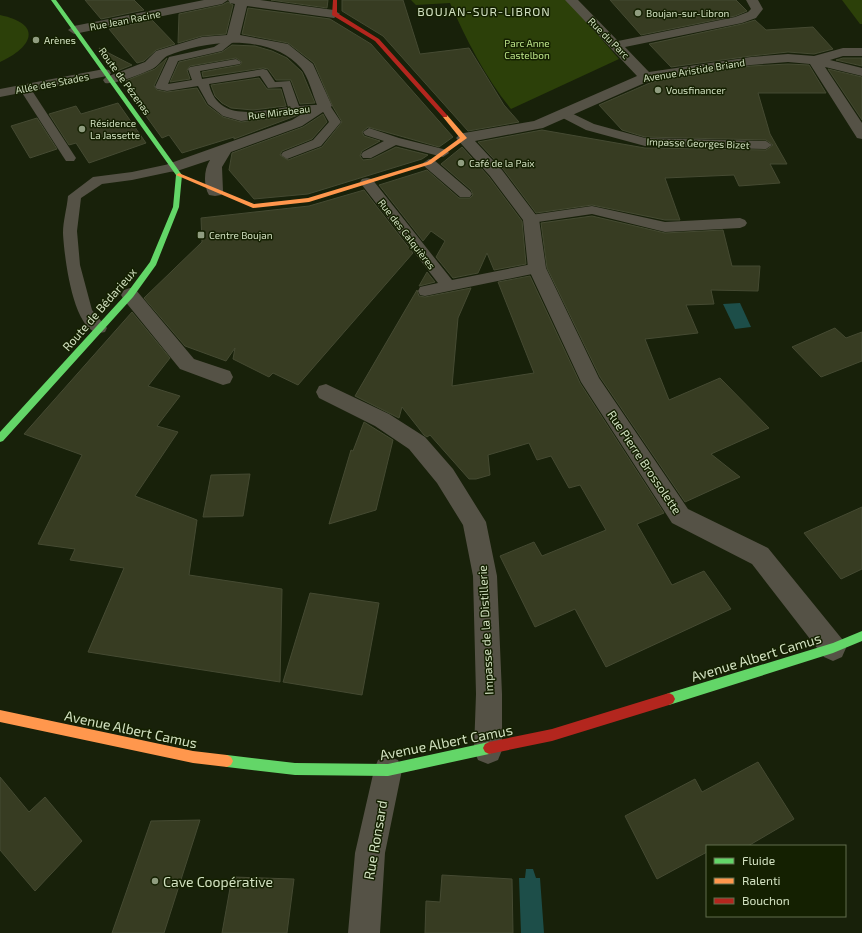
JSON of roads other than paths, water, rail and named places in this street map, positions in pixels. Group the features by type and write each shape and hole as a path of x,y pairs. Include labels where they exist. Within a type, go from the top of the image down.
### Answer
{"street":[{"name":"Route de Pézenas","path":"53,0 177,171"},
{"name":"Rue Jean Racine","path":"74,30 222,0"},
{"path":"334,14 335,0"},
{"path":"617,45 738,20 752,15 757,9 752,0"},
{"path":"233,38 238,1 334,14 353,24 377,40 496,173 531,219"},
{"name":"Rue du Parc","path":"572,2 617,45 646,77"},
{"name":"Rue Jean Racine","path":"128,32 177,10"},
{"name":"Allée des Stades","path":"0,93 107,76 150,65 161,54 202,41 233,38 283,47 308,67 325,106"},
{"path":"862,52 843,52 814,60 862,135"},
{"name":"Avenue Aristide Briand","path":"464,138 538,125 646,77 751,61 788,58 814,60 862,72"},
{"path":"177,171 227,147 297,123 325,106"},
{"path":"177,171 215,191 253,206 309,200 429,163 464,138"},
{"path":"215,191 212,172 215,160 227,147"},
{"name":"Route de Bédarieux","path":"0,438 130,294 154,263 176,206 177,171"},
{"name":"Rue Pierre Brossolette","path":"531,219 537,268 591,382 680,516 760,556 833,648"},
{"path":"130,294 186,364 223,377"},
{"name":"Impasse de la Distillerie","path":"326,392 382,420 417,443 444,476 474,522 485,576 489,694 488,750"},
{"name":"Avenue Albert Camus","path":"0,716 193,757 295,770 388,770 488,750 552,735 833,648 862,636"},
{"name":"Rue Ronsard","path":"364,933 370,853 388,770"}],"lane":[{"path":"233,38 218,49 173,59 162,87 167,88 263,72 272,86 286,83 294,109"},
{"path":"200,82 194,69 236,62"},
{"name":"Rue Mirabeau","path":"200,82 212,102 227,113 241,117 325,106"},
{"path":"25,88 70,158"},
{"path":"286,155 317,143 338,123 325,106"},
{"name":"Impasse Georges Bizet","path":"563,113 590,127 645,142 766,146"},
{"path":"368,132 443,153"},
{"path":"367,155 396,141"},
{"path":"429,163 465,194"},
{"path":"98,328 85,312 73,266 70,231 75,196 98,180 177,171"},
{"name":"Rue des Calquières","path":"367,182 448,286"},
{"path":"531,219 592,210 665,227 740,223"},
{"path":"425,291 537,268"}],"water":[{"path":"740,303 751,327 735,329 723,304"},
{"path":"526,869 533,869 536,878 540,878 544,933 521,933 519,878 525,878"}],"place":[{"name":"Boujan-sur-Libron","path":"638,13"},
{"name":"Arènes","path":"36,40"},
{"name":"Vousfinancer","path":"658,90"},
{"name":"Résidence La Jassette","path":"82,129"},
{"name":"Café de la Paix","path":"461,163"},
{"name":"Centre Boujan","path":"201,235"},
{"name":"Cave Coopérative","path":"155,881"}],"district":[{"name":"BOUJAN-SUR-LIBRON","path":"484,11"}],"park label":[{"name":"Parc Anne Castelbon","path":"527,48"}]}
